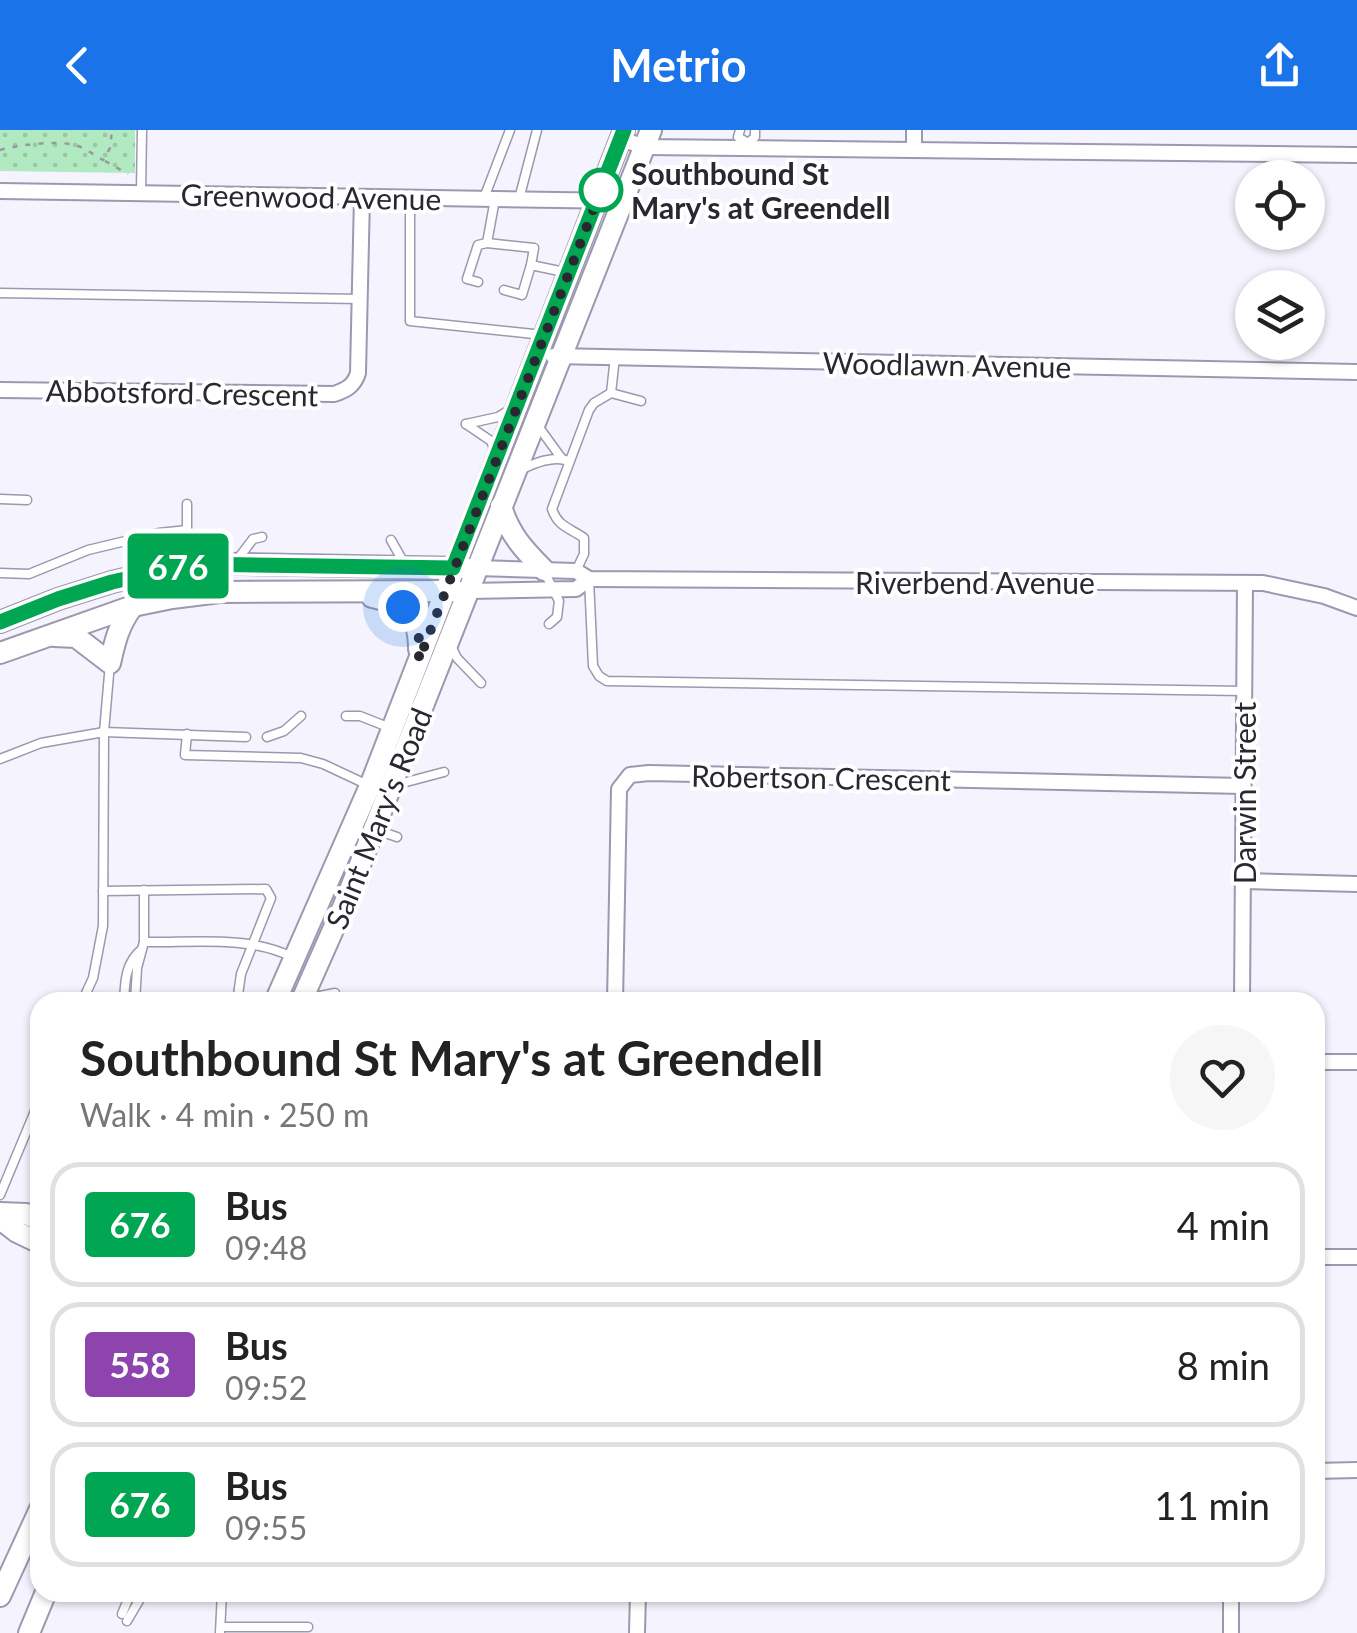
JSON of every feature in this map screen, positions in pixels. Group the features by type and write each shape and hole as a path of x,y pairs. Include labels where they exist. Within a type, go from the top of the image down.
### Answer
{"main road":[{"name":"Saint Mary's Road","path":"308,992 374,829 392,729 623,134"},
{"name":"Saint Mary's Road","path":"281,992 450,638 648,138"},
{"path":"502,506 516,541 548,579"},
{"path":"0,622 112,582 191,564 477,568"},
{"path":"345,591 403,607 414,618 419,633 419,660"},
{"path":"0,653 133,606 220,592 468,591"},
{"path":"47,636 76,637 110,663 116,636 133,606"},
{"path":"0,1216 30,1216"},
{"path":"0,1216 30,1238"},
{"path":"0,1596 30,1531"},
{"path":"29,1633 42,1602"}],"street":[{"path":"914,130 914,150"},
{"path":"623,134 748,146 1357,155"},
{"name":"Greenwood Avenue","path":"0,191 138,187 362,197 622,201"},
{"name":"Abbotsford Crescent","path":"0,390 334,394 347,390 358,373 362,197"},
{"name":"Woodlawn Avenue","path":"536,356 1357,372"},
{"name":"Riverbend Avenue","path":"477,568 548,579"},
{"name":"Riverbend Avenue","path":"468,591 583,575 1263,583 1324,596 1357,608"},
{"name":"Darwin Street","path":"1242,992 1245,583"},
{"name":"Robertson Crescent","path":"615,992 618,789 630,775 1243,786"},
{"path":"1244,881 1357,884"},
{"path":"1325,1062 1357,1062"},
{"path":"1325,1258 1357,1256"},
{"path":"1325,1471 1357,1470"},
{"path":"637,1633 638,1602"},
{"path":"1231,1602 1231,1633"}],"lane":[{"path":"138,187 142,130"},
{"path":"487,242 490,198 510,130"},
{"path":"518,199 537,130"},
{"path":"740,130 738,137 748,146 755,130"},
{"path":"410,198 410,322 543,335"},
{"path":"478,282 467,279 478,246 487,242 534,248 522,295 504,290"},
{"path":"531,265 569,273"},
{"path":"0,293 361,298"},
{"path":"611,393 615,357"},
{"path":"641,402 611,393 594,404 566,460 552,509 563,527 584,538 583,575 592,666 607,681 1244,692"},
{"path":"497,455 490,441 466,424 498,417 516,405"},
{"path":"536,422 566,460"},
{"path":"516,472 542,461 566,460"},
{"path":"0,499 27,500"},
{"path":"188,504 191,564"},
{"path":"0,573 29,574 88,550 187,530"},
{"path":"234,564 253,539 262,537"},
{"path":"392,540 406,568"},
{"path":"548,579 559,601 557,617 548,624"},
{"path":"450,638 457,658 481,683"},
{"path":"87,992 103,926 104,732 110,663"},
{"path":"267,738 284,731 301,716"},
{"path":"346,716 360,716 392,729"},
{"path":"0,759 41,743 104,732 246,737"},
{"path":"187,734 185,755 302,758 380,786 444,772"},
{"path":"374,829 397,838"},
{"path":"103,890 266,889 272,898 240,974 237,992"},
{"path":"135,992 143,946 144,890"},
{"path":"125,992 130,962 143,946 252,944 296,958"},
{"path":"0,1196 30,1123"},
{"path":"128,1602 124,1618 136,1602"},
{"path":"221,1602 220,1630 308,1627"}],"path":[{"path":"103,160 110,148 112,130"},
{"path":"0,150 13,146 80,147 130,174 138,187"}],"green space":[{"path":"0,130 135,130 135,173 0,171"}],"bus line":[{"name":"676","path":"0,622 112,582 191,564 453,568 624,130"}],"place":[{"name":"Southbound St Mary's at Greendell","path":"601,190"}],"route":[{"path":"403,607 414,618 419,633 419,660 601,190"}]}
